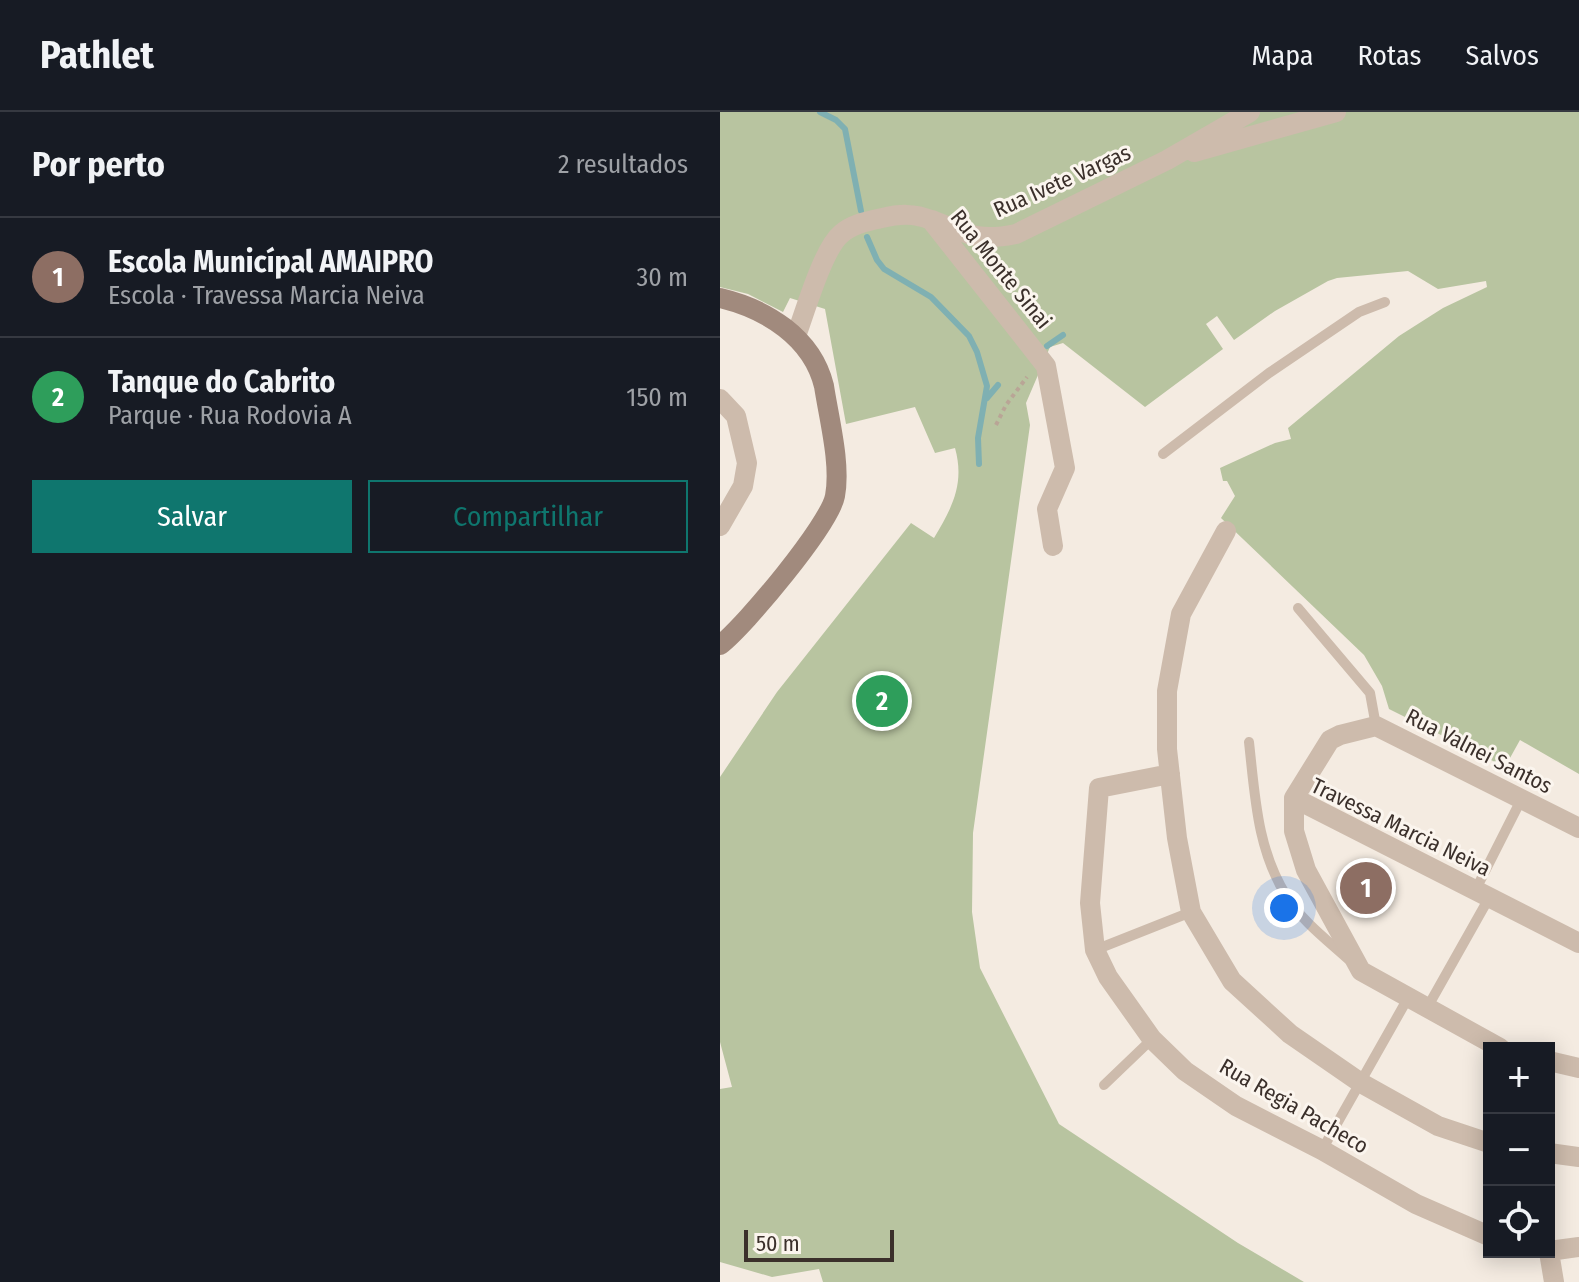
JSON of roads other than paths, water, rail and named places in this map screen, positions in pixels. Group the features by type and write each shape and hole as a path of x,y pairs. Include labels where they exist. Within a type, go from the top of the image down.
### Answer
{"street":[{"name":"Rua Ivete Vargas","path":"931,220 975,237 1016,234 1167,160 1250,112"},
{"name":"Rua Ivete Vargas","path":"1167,160 1336,112"},
{"name":"Rua Monte Sinai","path":"796,336 832,244 839,235 851,227 897,215 909,214 931,220 1041,358 1048,376 1065,468 1047,509 1053,546"},
{"path":"720,298 760,312 796,336 815,361 824,386 837,478 835,497 822,527 741,625 720,645"},
{"path":"720,399 736,416 747,463 743,486 720,526"},
{"path":"1226,531 1181,614 1167,691 1167,749 1177,838 1191,912 1232,981 1290,1034 1361,1083 1438,1126 1483,1141"},
{"name":"Rua Valnei Santos","path":"1294,798 1330,740 1376,726 1579,828"},
{"name":"Rua Regia Pacheco","path":"1170,774 1099,788 1090,903 1095,950 1108,977 1152,1039 1185,1071 1236,1106 1322,1150 1416,1204 1483,1233"},
{"name":"Travessa Marcia Neiva","path":"1361,971 1306,870 1294,831 1294,798 1579,943"},
{"path":"1361,971 1489,1042"},
{"path":"1555,1062 1579,1068"},
{"path":"1555,1154 1579,1157"},
{"path":"1555,1250 1579,1247"},
{"path":"1550,1258 1554,1282"}],"lane":[{"path":"1163,454 1269,373 1359,312 1385,302"},
{"path":"1298,608 1370,693 1376,726"},
{"path":"1249,742 1258,825 1269,863 1288,898 1312,926 1361,971"},
{"path":"1427,1008 1482,894 1522,798"},
{"path":"1095,950 1191,912"},
{"path":"1322,1150 1408,998"},
{"path":"1104,1085 1152,1039"}],"waterway":[{"path":"820,112 845,129 861,211"},
{"path":"867,237 884,269 931,297 969,336 977,352 987,386 978,438 979,464"},
{"path":"1047,346 1063,335"},
{"path":"987,398 998,385"}],"place":[{"name":"Tanque do Cabrito","path":"882,701"},
{"name":"Escola Municípal AMAIPRO","path":"1366,888"}]}
